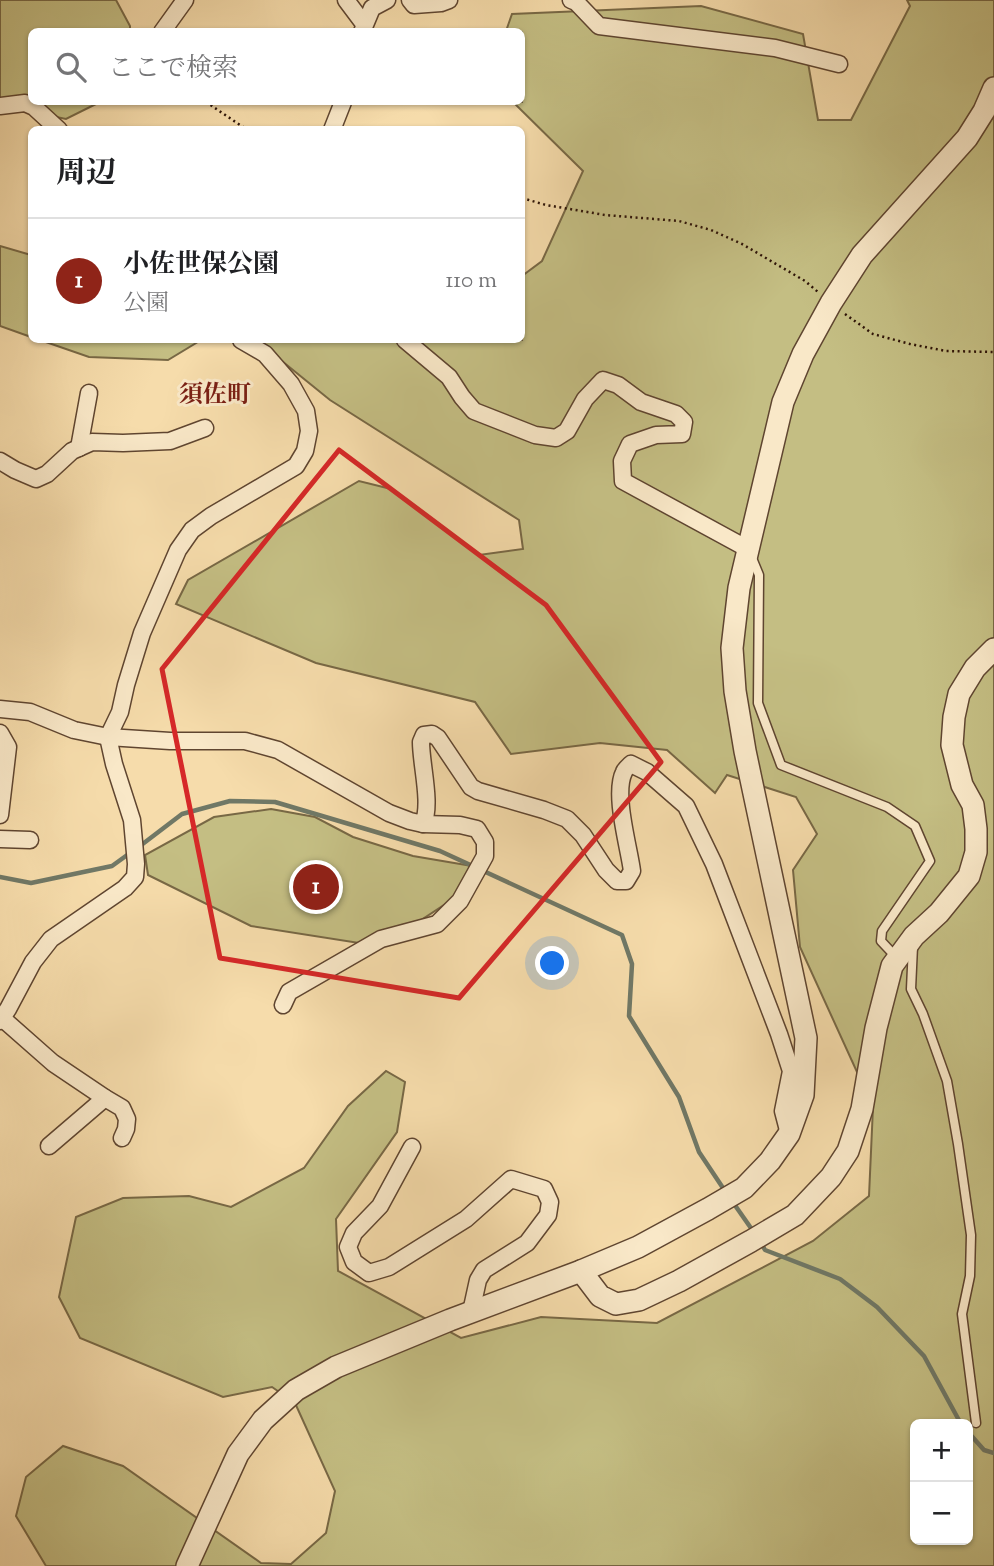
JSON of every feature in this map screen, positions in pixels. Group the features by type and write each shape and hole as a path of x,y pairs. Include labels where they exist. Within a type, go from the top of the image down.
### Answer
{"street":[{"path":"165,28 185,0"},
{"path":"346,0 363,28"},
{"path":"363,28 372,8 387,0"},
{"path":"410,0 414,5 449,0"},
{"path":"571,0 599,26 775,48 839,64"},
{"path":"187,1566 238,1454 263,1420 296,1390 336,1367 638,1247 744,1188 770,1161 789,1135 803,1095 806,1038 745,751 735,691 732,648 739,588 782,402 803,354 862,255 967,138 984,111 994,88"},
{"path":"0,106 28,104"},
{"path":"30,105 55,126"},
{"path":"334,126 342,105"},
{"path":"122,1138 127,1119 122,1108 53,1063 1,1020 33,962 51,939 125,888 135,877 132,820 108,737 120,712 142,633 178,550 192,530 296,466 305,451 309,431 306,411 291,384 265,354 246,343"},
{"path":"409,343 449,377 474,411 535,435 556,438 567,431 585,399 603,380 618,385 641,402 676,414 684,422 682,434 656,435 630,444 622,461 623,481 748,549"},
{"path":"79,448 89,393"},
{"path":"0,461 36,479 47,474 72,451 92,442 170,441 205,428"},
{"path":"581,1271 600,1296 616,1304 639,1300 679,1281 794,1215 831,1177 848,1151 862,1109 876,1027 892,966 914,936 955,896 969,876 976,852 976,829 973,806 962,785 952,745 954,718 958,694 975,668 994,649"},
{"path":"0,709 30,712 74,730 108,737 170,741 246,741 278,750 389,813 423,824 460,825 477,830 485,842 485,856 460,901 437,924 381,939 289,992 284,1005"},
{"path":"0,733 8,747 0,815"},
{"path":"423,824 426,805 421,742 425,736 432,734 438,737 471,787 478,792 544,810 566,819 583,835 606,870 617,881 626,881 632,872 623,825 621,786 624,772 631,764 648,772 666,787 686,806 714,864 779,1034 791,1071 783,1111 789,1135"},
{"path":"0,839 30,840"},
{"path":"49,1146 104,1098"},
{"path":"412,1147 380,1206 354,1233 348,1247 354,1262 369,1273 389,1267 466,1219 510,1179 544,1189 550,1202 548,1215 527,1243 484,1270 478,1280 471,1312"}],"lane":[{"path":"748,549 759,575 758,703 781,765 887,807 915,826 930,861 882,931 881,940 898,959"},
{"path":"914,936 911,989 947,1081 971,1235 970,1276 962,1314 976,1423"}],"path":[{"path":"210,105 242,126"},
{"path":"525,199 605,215 679,221 712,230 806,281 873,334 946,351 994,352"}],"highlighted area":[{"path":"339,450 546,605 661,762 459,998 220,958 162,669"}],"shaded area":[{"path":"0,0 116,0 130,28 28,28 28,105 94,105 66,119 37,113 0,99"},
{"path":"907,0 994,0 994,1566 46,1566 16,1516 26,1477 63,1446 123,1466 261,1563 291,1564 326,1533 335,1491 295,1403 272,1387 223,1397 80,1338 59,1297 76,1217 123,1198 189,1196 231,1207 304,1168 348,1106 386,1071 405,1082 397,1132 336,1219 338,1271 461,1338 541,1317 657,1323 813,1241 869,1196 873,1107 800,947 793,870 817,834 796,797 727,775 715,793 667,750 600,743 511,754 475,702 316,663 176,604 188,580 359,481 391,489 479,555 523,549 519,520 330,400 260,343 525,343 525,274 542,261 583,171 516,105 525,105 525,28 507,28 512,14 701,6 803,34 818,120 851,120 910,6"},
{"path":"0,246 28,254 28,336 0,326"},
{"path":"49,343 196,343 168,360 89,357"},
{"path":"271,809 315,817 353,837 413,856 472,866 453,899 418,922 359,943 251,926 148,875 145,855 214,817"}],"waterway":[{"path":"140,846 182,814 230,801 275,802 440,851 622,935 632,964 629,1016 679,1097 699,1152 725,1191"},
{"path":"0,877 31,883 112,866 130,853"},
{"path":"732,1201 753,1231"},
{"path":"760,1241 765,1250 840,1279 877,1307 924,1356 958,1419"},
{"path":"973,1438 984,1450 994,1453"}],"place":[{"name":"小佐世保公園","path":"316,887"}],"district":[{"name":"須佐町","path":"215,394"}]}
